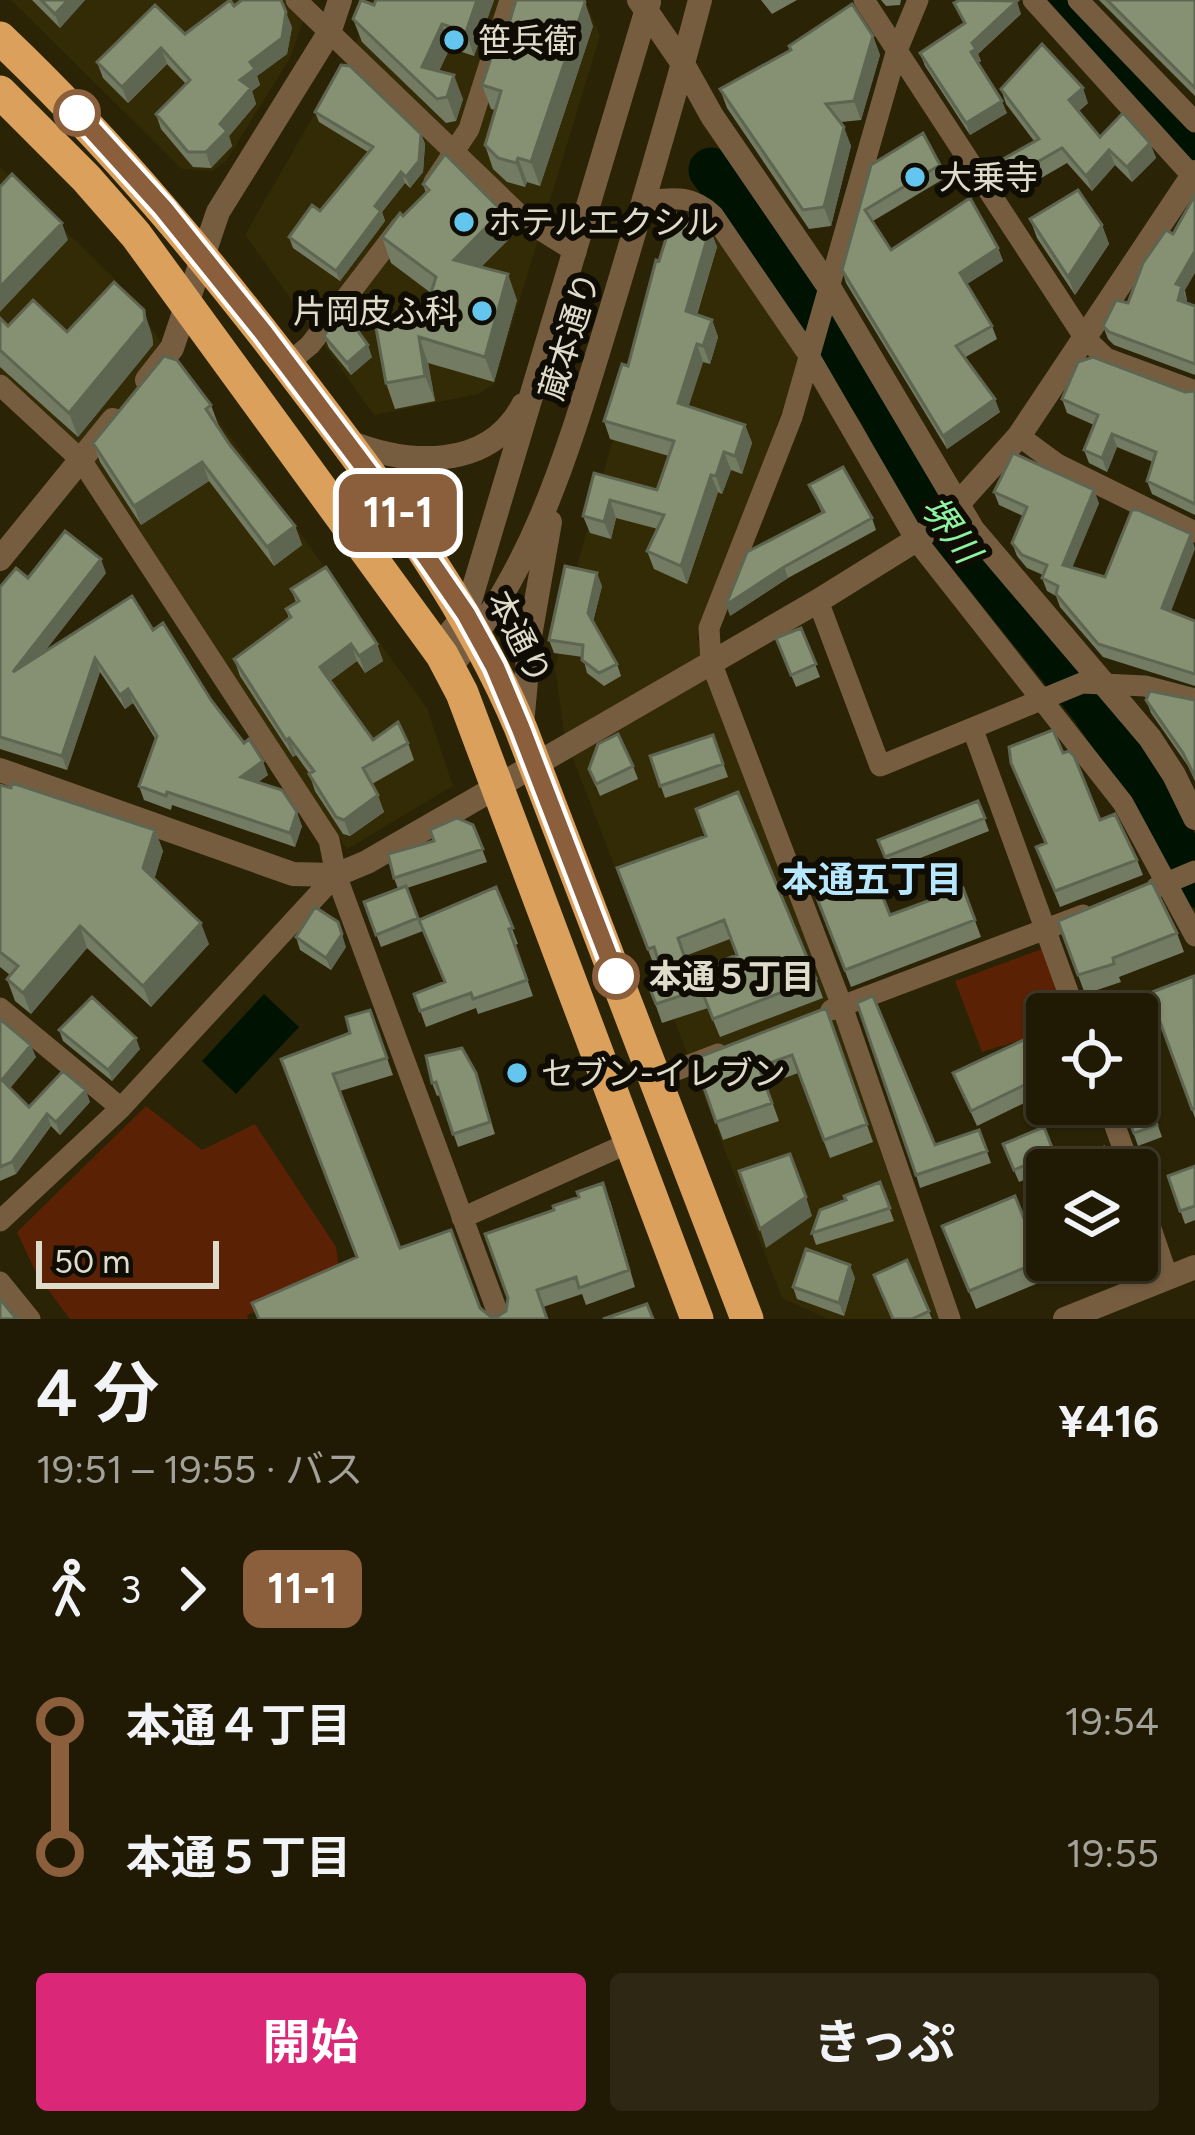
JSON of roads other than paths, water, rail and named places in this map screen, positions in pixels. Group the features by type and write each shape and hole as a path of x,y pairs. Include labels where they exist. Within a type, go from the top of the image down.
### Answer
{"highway":[{"name":"本通り","path":"0,38 116,153 201,257 345,440 472,625 521,729 747,1319"},
{"path":"0,92 86,178 188,302 443,658 498,784 697,1319"}],"street":[{"path":"296,0 526,220 575,253"},
{"path":"0,559 172,348 218,212 329,32 340,0"},
{"path":"287,364 310,345 456,153 469,129 510,0"},
{"name":"蔵本通り","path":"443,658 472,625 530,540 570,444 700,0"},
{"path":"863,0 1084,338 1106,358 1195,391"},
{"path":"918,0 896,53 792,418 709,628 711,662 842,1006 950,1319"},
{"path":"0,770 293,874 336,875 367,862 818,602 920,536 953,508 1019,436 1194,176 1033,0"},
{"path":"1078,0 1195,122"},
{"path":"645,4 826,292 953,508 1091,683 1150,738 1195,818"},
{"name":"蔵本通り","path":"472,625 645,4"},
{"path":"644,201 683,197 699,202 713,215 810,347 920,536 1047,696 1124,803 1171,881 1195,936"},
{"path":"345,440 383,455 414,460 450,458 491,440 516,417 540,370"},
{"path":"0,385 80,460 329,840 336,875 500,1319"},
{"path":"1019,436 1057,464 1195,532"},
{"path":"521,729 544,545 570,444"},
{"path":"818,602 880,766 1047,696 1091,683 1145,686 1195,699"},
{"path":"973,730 1068,993"},
{"path":"0,1221 121,1108 336,875"},
{"path":"802,1022 1106,907"},
{"path":"0,1008 121,1108"},
{"path":"656,1078 743,1044"},
{"path":"462,1218 633,1142"},
{"path":"1158,1249 1168,1278"},
{"path":"1065,1319 1195,1267"},
{"path":"0,1282 30,1319"}],"waterway":[{"path":"1058,0 1133,91 1195,141"},
{"name":"堺川","path":"711,170 881,412 928,502 1092,707 1144,782 1195,885"}],"place":[{"name":"笹兵衛","path":"454,40"},
{"name":"大乗寺","path":"915,177"},
{"name":"ホテルエクシル","path":"464,222"},
{"name":"片岡皮ふ科","path":"482,311"},
{"name":"本通５丁目","path":"616,976"},
{"name":"セブン-イレブン","path":"517,1073"}],"district":[{"name":"本通五丁目","path":"872,879"}]}
